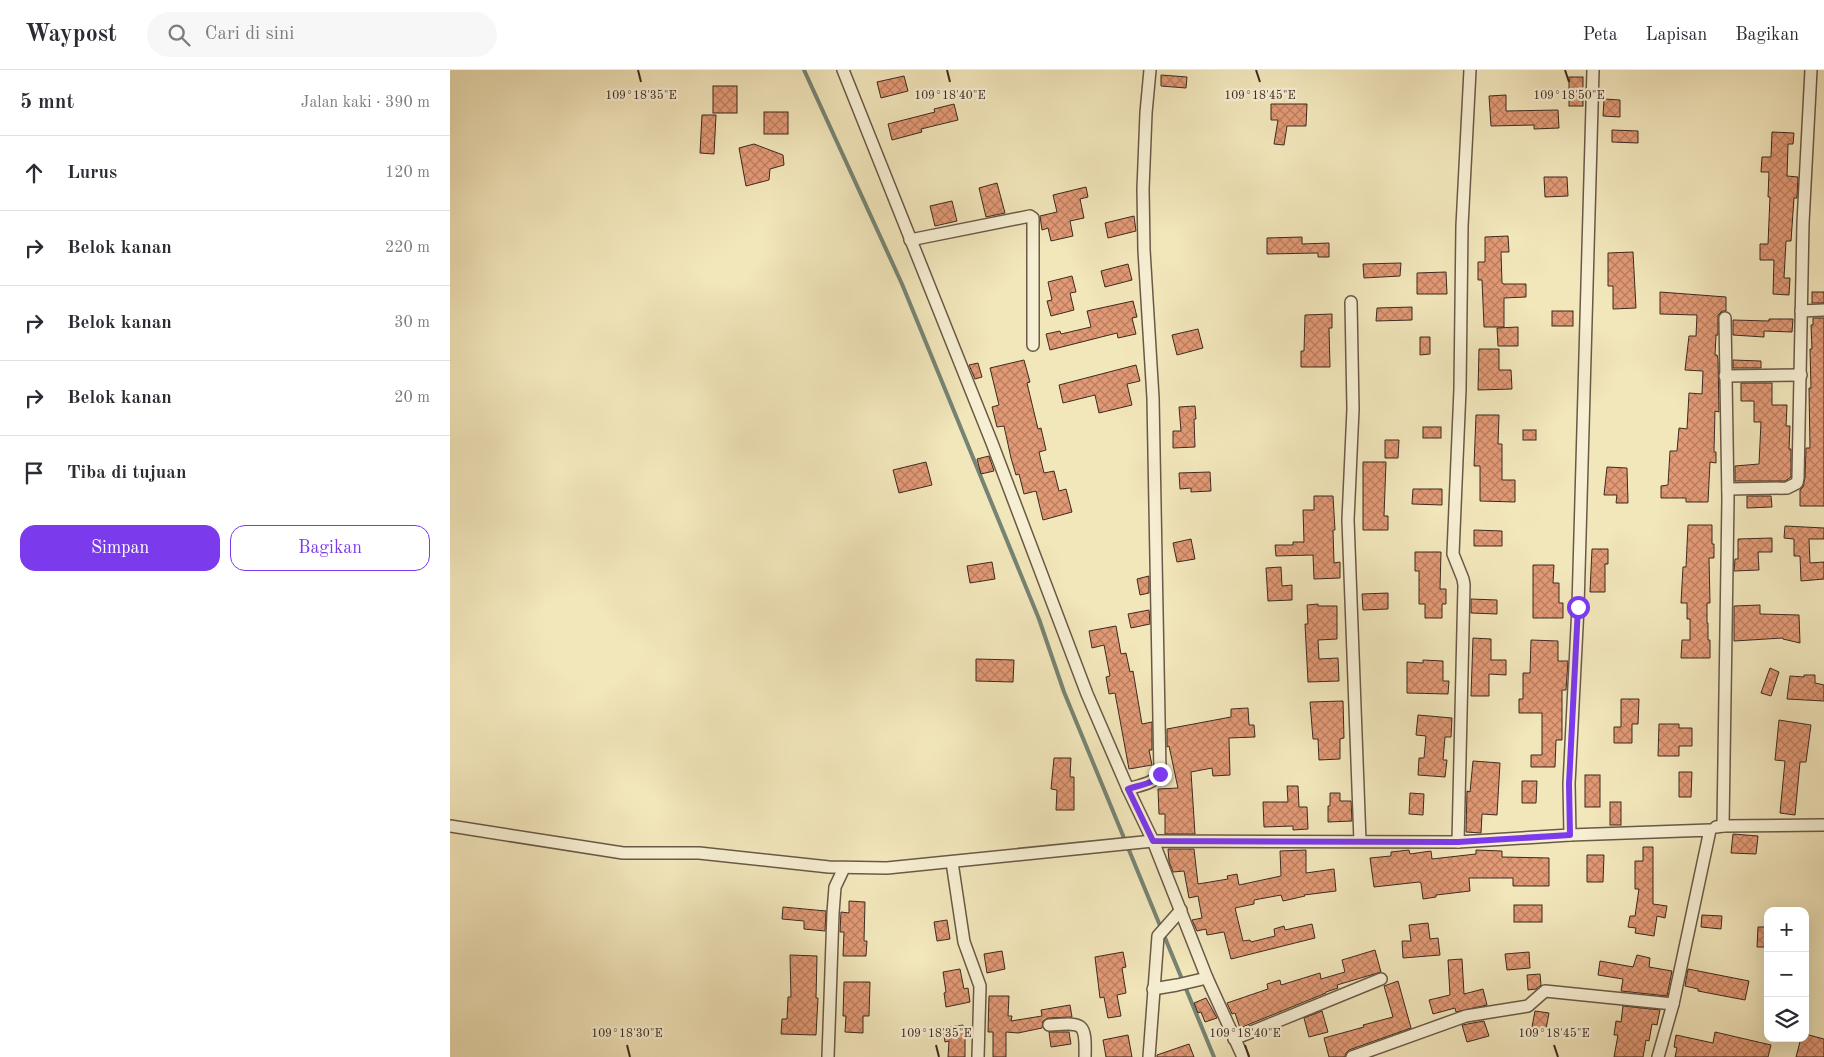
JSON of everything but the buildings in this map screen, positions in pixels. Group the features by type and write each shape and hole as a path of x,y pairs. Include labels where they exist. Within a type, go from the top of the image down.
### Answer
{"street":[{"path":"843,70 988,434 1087,694 1128,789 1153,841 1207,978 1243,1057"},
{"path":"1128,789 1152,782 1160,774 1153,398 1144,250 1144,151 1150,70"},
{"path":"1458,842 1464,585 1453,554 1460,389 1462,226 1470,70"},
{"path":"1570,835 1569,784 1579,597 1593,70"},
{"path":"1728,489 1787,488 1797,483 1803,224 1811,70"},
{"path":"910,240 1030,216 1033,218 1033,345"},
{"path":"1351,302 1353,409 1348,520 1360,841"},
{"path":"1801,312 1824,310"},
{"path":"1723,826 1728,489 1725,318"},
{"path":"1725,376 1800,375"},
{"path":"450,826 610,852 638,854 699,853 844,868 886,868 1153,841 1458,842 1570,835 1710,830 1723,826 1824,824"},
{"path":"1658,1057 1673,1004 1710,830"},
{"path":"952,862 964,942 980,986 978,1057"},
{"path":"828,1057 835,887 844,868"},
{"path":"1149,1057 1158,936 1181,910"},
{"path":"1153,988 1177,986 1207,978"},
{"path":"1234,1038 1381,978"},
{"path":"1352,1057 1466,1016 1528,1006 1545,991 1673,1004"},
{"path":"1050,1025 1076,1023 1083,1028 1086,1035 1085,1057"}],"waterway":[{"path":"804,70 902,284 1039,619 1064,692 1214,1057"}],"route":[{"path":"1160,774 1152,782 1128,789 1153,841 1458,842 1570,835 1569,784 1578,607"}]}
